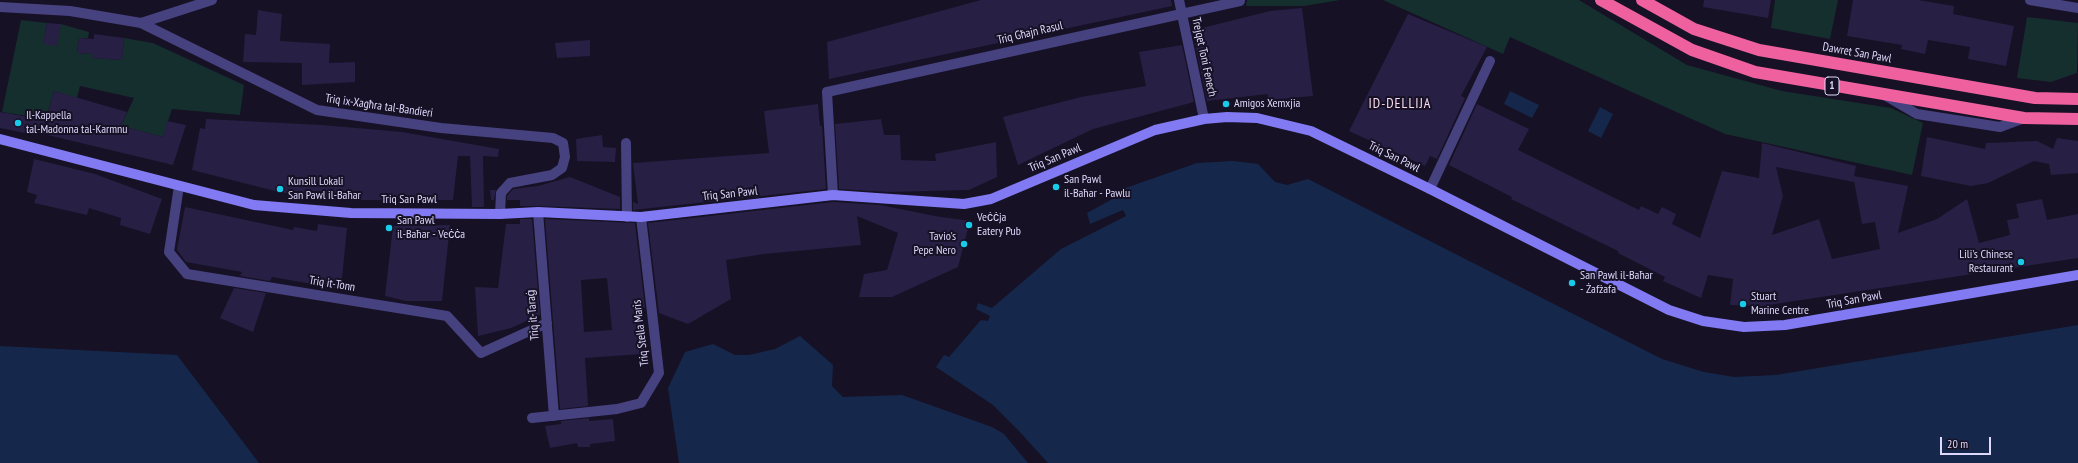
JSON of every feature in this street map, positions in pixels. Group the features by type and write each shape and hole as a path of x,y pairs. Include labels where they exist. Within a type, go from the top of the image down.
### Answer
{"highway":[{"name":"1","path":"1601,0 1692,50 1755,72 2024,118 2078,119"},
{"name":"Dawret San Pawl","path":"1642,0 1694,29 1759,50 2035,98 2078,99"}],"street":[{"path":"141,23 212,0"},
{"name":"Trejqet Toni Fenech","path":"1179,0 1204,119"},
{"path":"2030,0 2078,8"},
{"name":"Triq Għajn Rasul","path":"833,196 826,92 1182,12 1240,1"},
{"name":"Triq ix-Xagħra tal-Bandieri","path":"0,7 70,11 141,23 317,110 441,128 553,138 563,143 565,157 562,168 552,175 510,183 501,193 500,214"},
{"path":"1430,189 1490,61"},
{"name":"Triq San Pawl","path":"0,139 254,205 350,212 500,214 538,212 641,217 833,196 964,204 991,199 1156,130 1204,119 1227,117 1257,118 1311,131 1430,189 1669,310 1704,321 1744,327 1785,325 2078,275"},
{"path":"626,143 627,217"},
{"name":"Triq it-Tonn","path":"179,186 169,252 187,274 447,316 481,353 547,323"},
{"name":"Triq it-Taraġ","path":"538,212 554,416"},
{"name":"Triq Stella Maris","path":"532,418 617,409 641,403 659,373 641,217"}],"green space":[{"path":"1247,0 1340,0 1304,6 1246,6"},
{"path":"1383,0 1579,0 1687,65 1782,91 1891,108 1923,123 1912,175 1725,134 1510,37 1503,54"},
{"path":"1775,0 1838,0 1830,39 1771,28"},
{"path":"2027,17 2078,23 2077,73 2051,82 2017,78"},
{"path":"21,20 47,23 43,44 61,24 89,32 88,38 79,38 77,53 93,54 93,58 122,60 124,38 153,43 244,85 240,115 172,109 163,137 121,126 134,98 80,86 77,98 54,91 46,119 2,112"}],"water":[{"path":"1510,91 1539,105 1532,118 1504,104"},
{"path":"1600,107 1613,114 1601,138 1588,131"},
{"path":"1233,161 1258,164 1275,182 1287,185 1308,179 1662,359 1704,372 1734,377 1776,375 2078,325 2078,463 1048,463 993,405 936,367 944,355 949,357 981,320 988,321 990,316 976,309 978,303 992,308 1061,249 1126,216 1123,210 1090,224 1087,213 1118,196 1117,191 1197,163"},
{"path":"800,336 833,365 832,386 843,397 902,395 992,427 1004,434 1028,463 679,463 668,388 685,352 713,344 735,355 749,355 775,349"},
{"path":"0,346 177,355 259,463 0,463"}],"building":[{"path":"981,0 1171,0 1172,6 829,79 827,42"},
{"path":"1704,0 1771,0 1768,18 1703,7"},
{"path":"1853,0 1918,0 1954,6 1953,14 2014,26 2006,66 1968,59 1970,47 1928,40 1925,54 1901,49 1902,45 1847,36"},
{"path":"1302,8 1313,96 1268,100 1268,94 1207,101 1195,43 1197,42 1194,30 1270,11"},
{"path":"258,10 282,14 280,41 330,44 329,63 355,62 355,82 302,85 302,63 243,62 245,34 256,35"},
{"path":"1408,14 1487,47 1461,96 1465,98 1437,159 1430,156 1425,166 1349,131"},
{"path":"47,23 61,24 57,46 43,44"},
{"path":"94,34 124,38 122,60 92,58 93,54 77,53 79,38 94,39"},
{"path":"590,40 590,56 557,58 555,43"},
{"path":"1182,45 1194,102 1093,129 1018,165 1003,117 1081,97 1146,86 1139,52"},
{"path":"54,91 127,112 121,126 163,137 167,121 186,125 173,165 35,132 35,135 0,128 0,112 46,120"},
{"path":"818,104 820,126 822,126 826,189 633,210 633,202 638,204 633,163 769,153 764,111"},
{"path":"1477,104 1529,129 1518,150 1639,210 1641,206 1658,214 1662,207 1676,214 1672,224 1700,238 1722,171 1759,178 1762,143 1856,166 1854,176 1908,186 1898,233 1937,219 1967,199 1979,243 2010,235 2007,220 2019,218 2016,204 2042,199 2047,220 2078,214 2078,258 1762,306 1730,305 1733,279 1708,275 1701,298 1663,281 1665,277 1618,253 1618,251 1511,199 1512,197 1449,165","holes":["1776,167 1854,182 1862,224 1875,222 1880,249 1832,259 1819,219 1772,235 1783,196"]},
{"path":"206,119 322,125 402,132 499,149 498,157 483,156 484,207 472,207 470,156 458,156 453,200 320,200 271,190 192,170 200,128 205,129"},
{"path":"881,119 884,135 900,135 901,160 936,161 935,154 996,142 997,177 969,190 888,192 839,189 835,124"},
{"path":"602,135 603,147 616,148 615,162 577,161 576,139"},
{"path":"1927,137 1985,149 1986,143 2037,141 2053,149 2057,138 2078,141 2078,173 2051,175 2049,164 2034,161 1988,183 1971,186 1921,176"},
{"path":"34,159 95,174 162,199 150,234 120,225 121,218 89,208 87,215 34,203 37,195 27,192"},
{"path":"570,177 620,197 620,209 520,206 520,200 507,200 507,196 513,189 538,186"},
{"path":"490,190 496,190 494,200 491,200"},
{"path":"833,202 880,205 935,216 970,221 958,267 892,297 859,297 864,274 887,270 898,233 857,216 861,245 764,254 726,260 731,299 688,324 659,313 648,223"},
{"path":"185,207 293,230 294,227 317,231 318,224 347,228 341,289 272,277 270,281 240,276 242,272 186,262 177,250"},
{"path":"520,219 532,219 540,315 511,328 478,336 475,287 498,288 506,224 520,224"},
{"path":"545,219 635,223 645,308 640,306 642,354 585,358 588,406 560,409","holes":["607,278 612,330 584,332 581,280"]},
{"path":"450,225 442,301 406,301 385,296 393,226"},
{"path":"234,288 266,293 253,332 220,318"},
{"path":"589,418 589,421 613,419 615,441 590,444 590,447 578,447 577,443 550,448 545,426 561,424 561,421"}],"place":[{"name":"Amigos Xemxjia","path":"1226,104"},
{"name":"Il-Kappella tal-Madonna tal-Karmnu","path":"18,123"},
{"name":"San Pawl il-Baħar - Pawlu","path":"1056,187"},
{"name":"Kunsill Lokali San Pawl il-Baħar","path":"280,189"},
{"name":"Veċċja Eatery Pub","path":"969,225"},
{"name":"San Pawl il-Baħar - Veċċa","path":"389,228"},
{"name":"Tavio's Pepe Nero","path":"964,244"},
{"name":"Lili's Chinese Restaurant","path":"2021,262"},
{"name":"San Pawl il-Baħar - Żafżafa","path":"1572,283"},
{"name":"Stuart Marine Centre","path":"1743,304"}],"district":[{"name":"ID-DELLIJA","path":"1400,104"}]}
